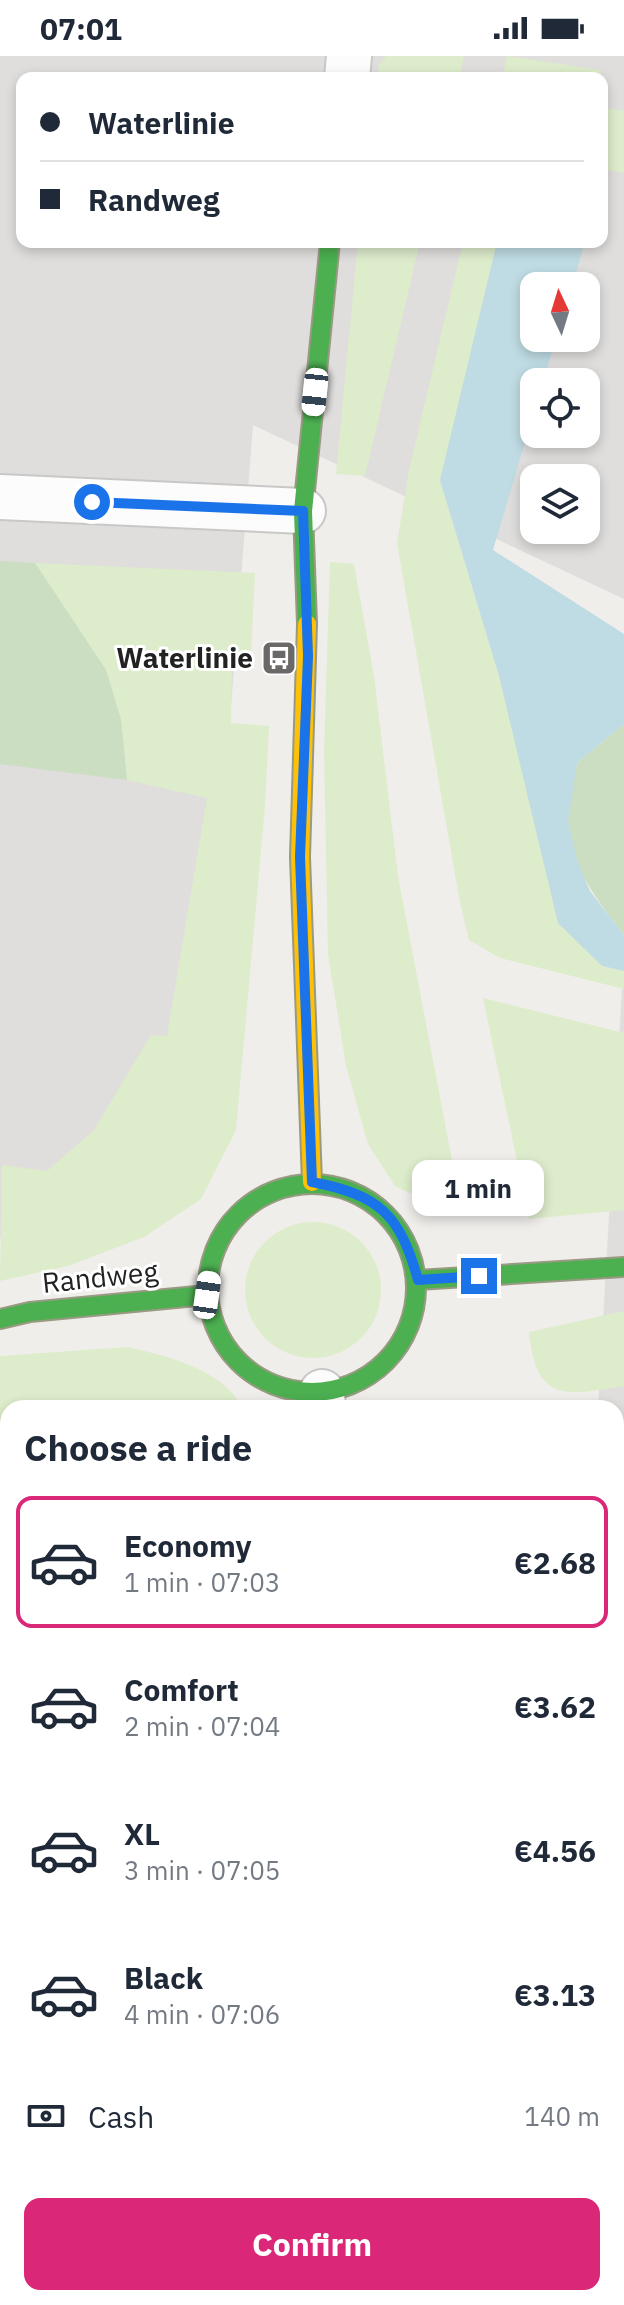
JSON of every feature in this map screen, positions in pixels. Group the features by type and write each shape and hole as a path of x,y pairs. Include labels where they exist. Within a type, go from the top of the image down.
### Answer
{"main road":[{"path":"312,1182 300,857 308,656 303,511 329,248"},
{"path":"312,1182 351,1190 384,1210 407,1242 418,1280 413,1318 395,1353 366,1378 323,1400 261,1380 234,1358 215,1328 207,1295 213,1252 235,1215 270,1191 312,1182"},
{"path":"418,1280 624,1267"},
{"name":"Randweg","path":"0,1319 30,1312 207,1295"}],"street":[{"path":"0,497 303,511"}],"shaded area":[{"path":"0,56 624,56 624,599 253,425 200,1104 0,1239"},
{"path":"624,954 624,1400 598,1400"}],"green space":[{"path":"386,56 464,56 460,72 378,72 379,65"},
{"path":"507,56 601,70 601,72 503,72"},
{"path":"608,108 624,111 624,173 608,170"},
{"path":"357,248 419,248 365,476 336,474"},
{"path":"462,248 508,248 440,480 499,676 602,966 624,971 624,989 500,958 469,940 397,543 409,470"},
{"path":"0,561 35,563 106,670 121,720 127,780 0,764"},
{"path":"330,562 354,564 374,676 398,876 462,1213 453,1213 395,1186 368,1144 346,1066 328,954 324,751"},
{"path":"35,563 255,573 251,653 232,654 231,723 269,726 265,806 236,1130 201,1199 144,1237 68,1266 0,1281 2,1165 47,1171 94,1130 151,1035 167,1036 207,798 127,780 121,720 106,670"},
{"path":"624,724 624,935 579,867 569,836 568,819 577,763"},
{"path":"483,998 624,1033 624,1210 529,1219"},
{"path":"313,1222 339,1227 361,1242 376,1264 381,1290 376,1316 361,1338 339,1353 313,1358 287,1353 265,1338 250,1316 245,1290 250,1264 265,1242 287,1227"},
{"path":"624,1311 624,1386 570,1392 547,1383 538,1372 529,1332"},
{"path":"128,1347 192,1366 222,1383 236,1400 0,1400 0,1356"}],"water":[{"path":"496,248 583,248 576,272 520,272 520,352 552,352 547,368 520,368 520,448 523,448 493,550 624,634 624,724 577,763 568,821 577,860 590,891 624,935 624,971 602,966 558,923 499,676 440,480"}],"traffic: fast":[{"path":"307,624 303,511 329,248"},
{"path":"312,1184 352,1192 386,1214 408,1248 416,1288 408,1328 386,1362 352,1384 312,1392 272,1384 238,1362 216,1328 208,1288 216,1248 238,1214 272,1192 312,1184"},
{"path":"418,1280 624,1267"},
{"path":"0,1319 30,1312 207,1295"}],"traffic: slow":[{"path":"307,624 300,857 312,1182"}],"place":[{"name":"Waterlinie","path":"279,658"}],"route":[{"path":"92,502 303,511 308,656 300,857 312,1182 351,1190 384,1210 407,1242 418,1280 479,1276"}]}
